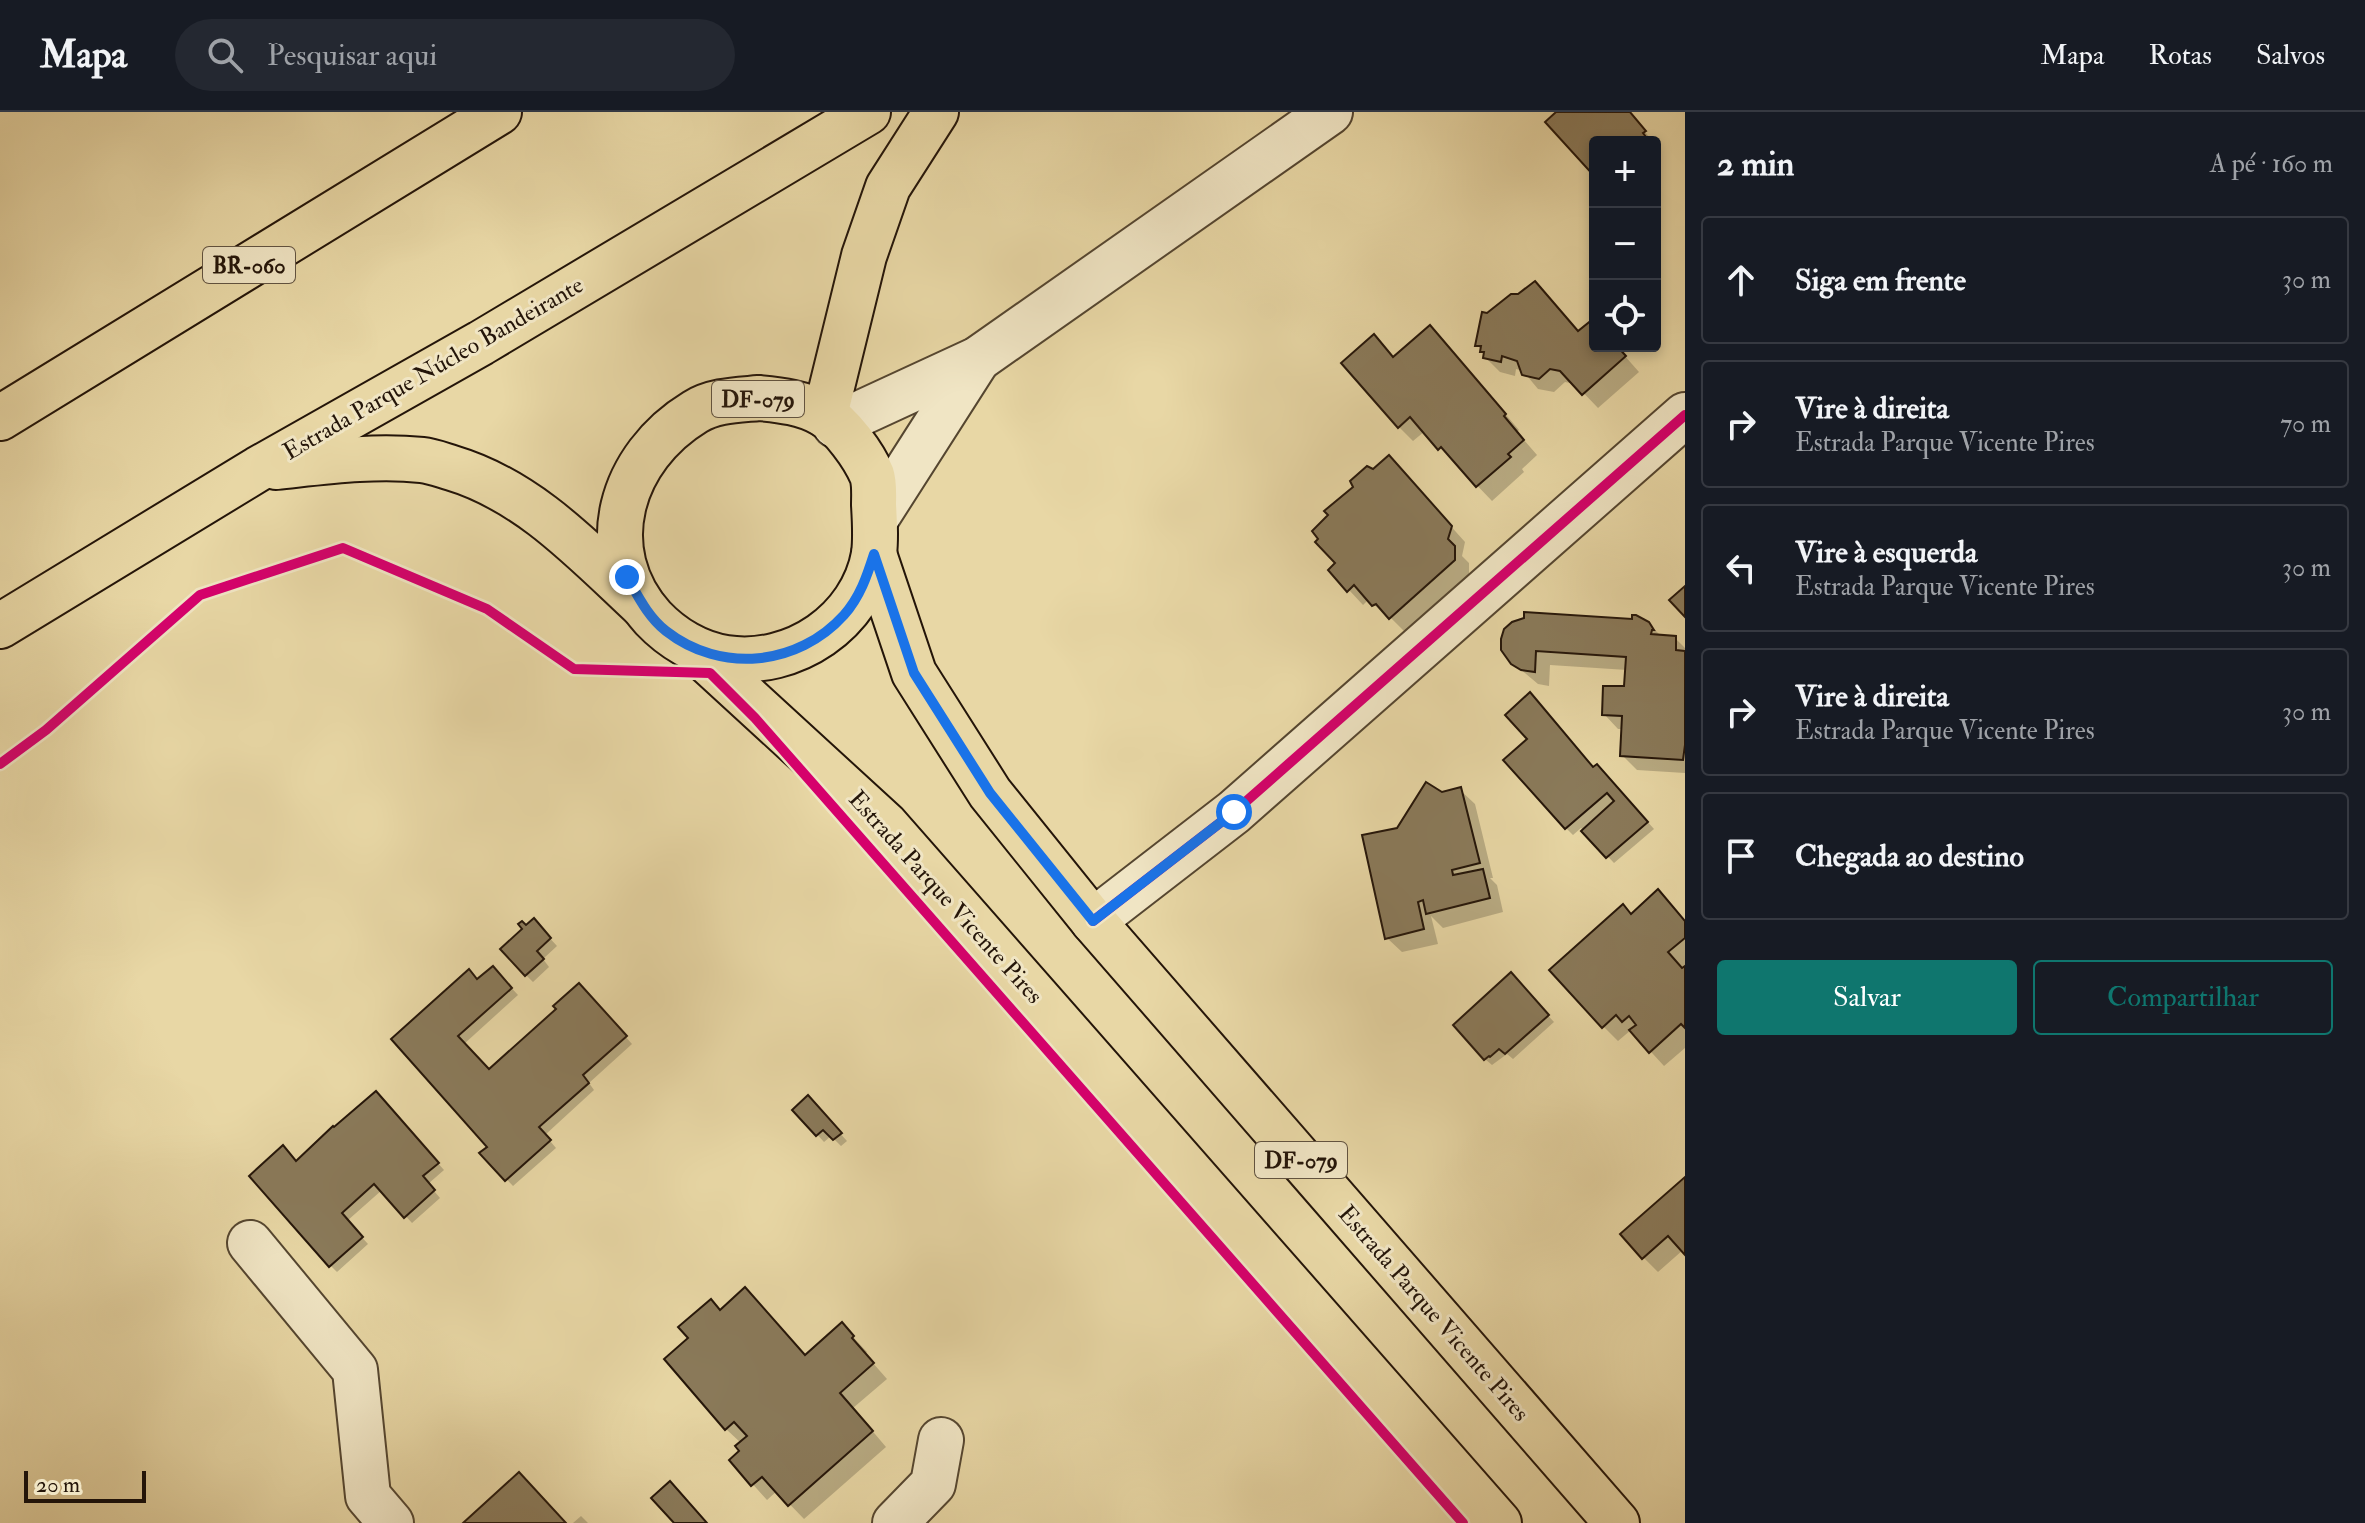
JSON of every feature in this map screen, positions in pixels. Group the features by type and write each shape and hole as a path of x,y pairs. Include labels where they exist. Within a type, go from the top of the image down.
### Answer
{"main road":[{"name":"BR-060","path":"0,418 499,112"},
{"name":"Estrada Parque Núcleo Bandeirante","path":"0,626 258,469 481,343 868,112"},
{"path":"830,420 864,256 888,187 936,112"},
{"name":"Estrada Parque Vicente Pires","path":"693,648 725,658 759,660 791,652 821,636 846,613 864,586 874,537 873,478 854,443 830,420 790,401 759,398 725,401 696,411 649,451 632,479 621,511 620,544 627,577 643,606 665,630 693,648 886,825 1499,1523"},
{"path":"258,469 369,458 425,460 474,475 523,500 563,531 643,606"},
{"name":"Estrada Parque Vicente Pires","path":"874,537 914,673 990,793 1093,921 1617,1523"}],"street":[{"path":"830,420 978,359 1330,112"},
{"path":"874,537 978,359"},
{"path":"1093,921 1234,812 1685,415"},
{"path":"250,1243 355,1370 368,1496 391,1523"},
{"path":"895,1523 933,1484 941,1440"}],"building":[{"path":"1556,112 1630,112 1646,131 1643,133 1645,136 1589,136 1589,170 1545,122"},
{"path":"1535,281 1578,331 1589,322 1589,352 1622,352 1626,356 1582,395 1560,371 1550,369 1539,379 1522,375 1517,361 1502,356 1501,362 1483,358 1481,346 1475,346 1482,312 1487,313 1511,294 1518,294"},
{"path":"1430,325 1506,414 1504,416 1524,440 1508,454 1511,457 1476,487 1410,417 1398,428 1341,363 1374,334 1393,357"},
{"path":"1389,455 1452,526 1448,539 1455,546 1455,560 1389,619 1376,604 1372,606 1354,585 1347,592 1328,570 1335,563 1315,542 1318,539 1312,531 1328,515 1324,511 1353,487 1350,481 1367,466 1373,469"},
{"path":"1685,586 1685,617 1669,600"},
{"path":"1524,612 1632,619 1632,615 1636,615 1649,622 1654,630 1651,634 1676,636 1676,650 1685,651 1683,760 1620,756 1622,716 1602,715 1603,686 1624,686 1626,657 1536,651 1535,672 1521,670 1511,664 1501,650 1501,639 1504,629 1524,618"},
{"path":"1530,692 1593,767 1597,764 1648,822 1606,858 1581,831 1614,801 1607,793 1565,829 1503,760 1527,739 1505,715"},
{"path":"1426,782 1442,792 1461,787 1480,863 1452,870 1453,875 1483,869 1490,898 1426,914 1423,900 1418,902 1424,929 1385,939 1362,835 1397,828"},
{"path":"1658,889 1685,921 1685,938 1668,952 1682,968 1685,966 1685,1028 1681,1024 1649,1053 1629,1030 1636,1025 1629,1016 1622,1022 1616,1015 1602,1028 1549,970 1623,904 1631,914"},
{"path":"534,918 551,938 537,951 544,959 525,976 500,949 522,929 518,924 522,921 526,925"},
{"path":"493,966 512,988 458,1036 489,1069 556,1009 553,1006 579,983 627,1036 583,1075 589,1083 539,1127 551,1140 505,1181 479,1153 487,1147 391,1039 469,969 477,979"},
{"path":"1511,972 1549,1015 1505,1054 1499,1049 1484,1060 1453,1025"},
{"path":"376,1091 439,1163 423,1176 435,1190 404,1218 374,1184 342,1213 363,1237 329,1267 249,1176 283,1145 296,1161"},
{"path":"808,1095 842,1133 833,1140 823,1130 816,1136 792,1110"},
{"path":"1685,1177 1685,1255 1668,1236 1642,1259 1620,1234"},
{"path":"745,1287 805,1355 842,1322 874,1363 840,1393 873,1431 788,1506 762,1477 751,1486 729,1460 739,1451 735,1446 747,1436 734,1422 725,1430 664,1359 688,1338 678,1327 711,1299 720,1310"},
{"path":"519,1472 566,1523 463,1523"},
{"path":"670,1481 707,1523 674,1523 651,1498"}],"cycle path":[{"path":"1093,921 1234,812 1685,415"},
{"path":"0,764 46,730 200,595 343,548 487,609 574,669 710,673 755,718 1463,1523"}],"route":[{"path":"627,577 643,606 665,630 693,648 725,658 759,660 791,652 821,636 846,613 864,586 874,554 914,673 990,793 1093,921 1234,812"}]}
